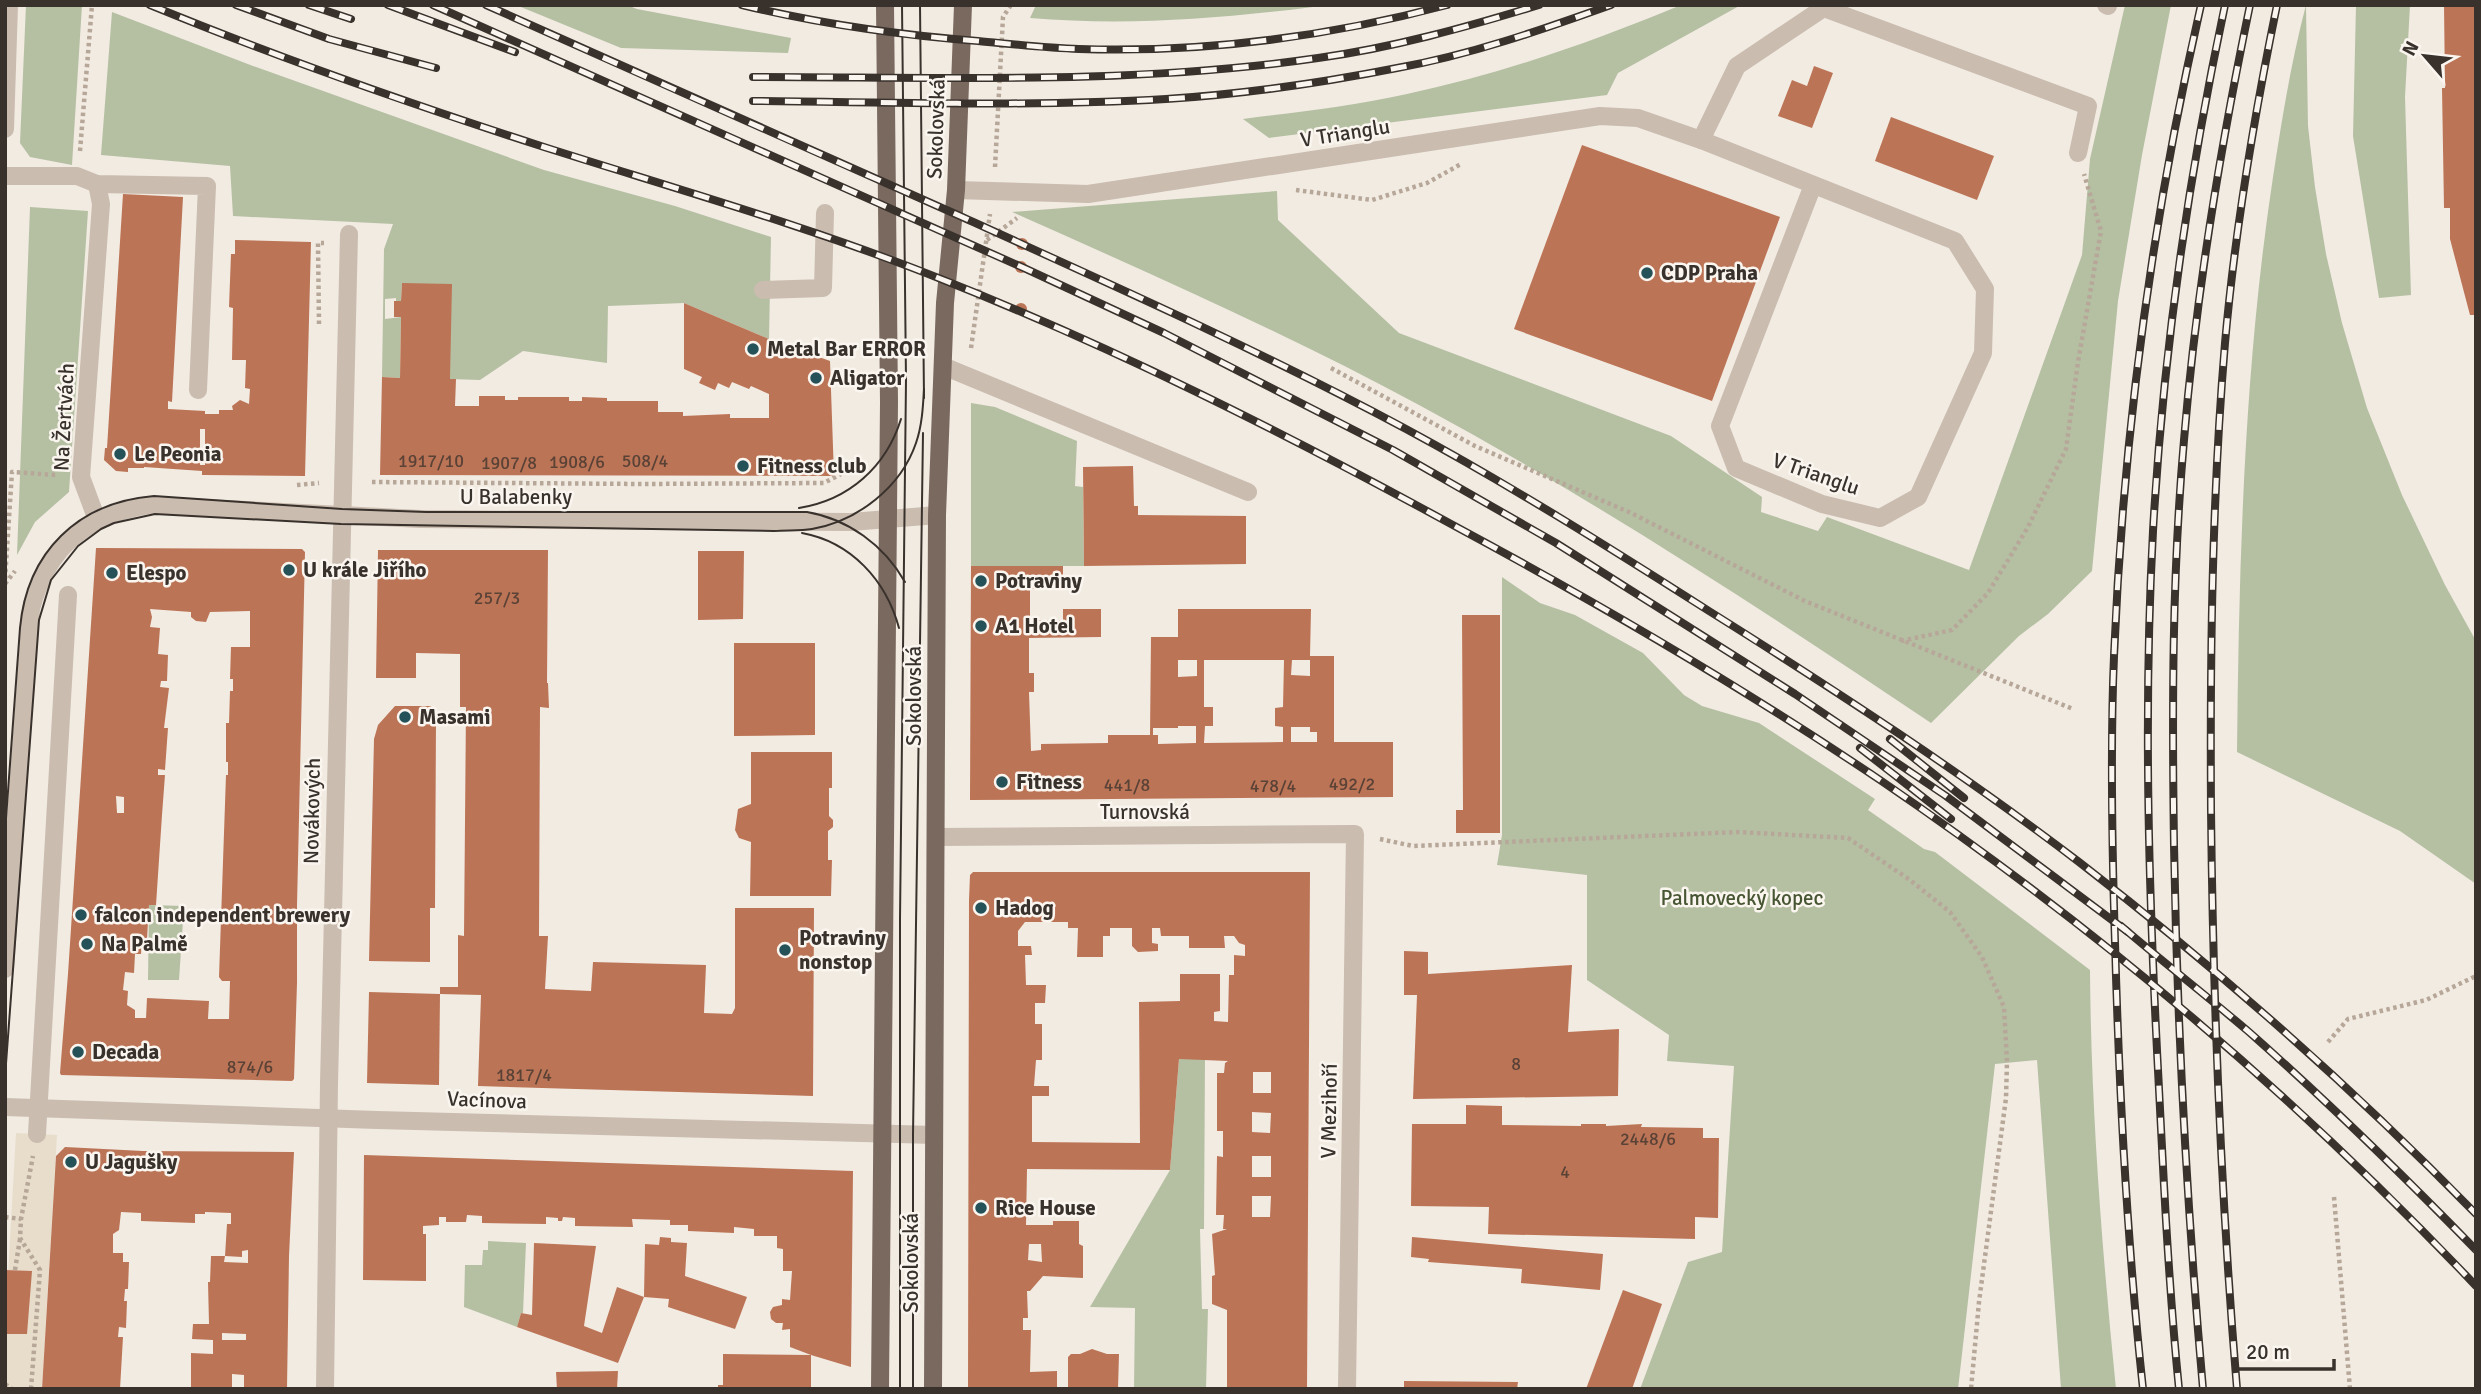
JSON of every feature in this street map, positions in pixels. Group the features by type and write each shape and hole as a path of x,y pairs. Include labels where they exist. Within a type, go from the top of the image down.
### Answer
{"main road":[{"name":"Sokolovská","path":"880,1389 889,402 886,5"},
{"name":"Sokolovská","path":"933,1389 937,515 945,303 956,190 963,5"}],"street":[{"path":"5,129 9,5"},
{"path":"1701,140 1737,66 1826,6 2088,106 2078,153"},
{"name":"V Trianglu","path":"956,190 1088,194 1600,116 1638,118 1701,140 1955,241 1985,289 1983,353 1918,497 1880,518 1822,504 1735,468 1720,426 1813,185"},
{"path":"5,176 77,176 97,184 207,186 198,390"},
{"name":"Na Žertvách","path":"97,184 101,204 82,477 97,520"},
{"path":"763,290 823,288 825,213"},
{"name":"Novákových","path":"325,1389 349,239"},
{"path":"943,366 1248,492"},
{"name":"U Balabenky","path":"97,520 123,509 148,505 342,516 851,522 937,515"},
{"path":"5,969 31,609 40,580 53,559 76,534 97,520"},
{"path":"37,1134 68,595"},
{"name":"Turnovská","path":"936,837 1355,834"},
{"name":"V Mezihoří","path":"1347,1389 1355,834"},
{"name":"Vacínova","path":"5,1107 934,1135"}],"path":[{"path":"77,176 92,5"},
{"path":"967,376 994,190 1003,17 1011,5"},
{"path":"1900,641 1952,630 1988,593 2028,527 2066,449 2101,231 2078,153"},
{"path":"1289,188 1329,196 1372,200 1427,183 1462,163"},
{"path":"319,334 318,243 349,239"},
{"path":"1331,368 1475,446 1629,512 1805,601 2073,709"},
{"path":"292,485 318,484 318,471"},
{"path":"5,581 12,472 82,477"},
{"path":"372,482 824,483 841,474"},
{"path":"5,581 20,564"},
{"path":"1355,834 1413,846 1738,832 1848,838 1910,880 1950,912 1982,957 2004,1007 2007,1062 2006,1098 1979,1302 1971,1389"},
{"path":"2328,1042 2348,1019 2426,1000 2476,976"},
{"path":"15,1270 21,1219 37,1134"},
{"path":"2334,1197 2350,1389"},
{"path":"5,1217 21,1219"},
{"path":"20,1238 40,1270 31,1389"},
{"path":"5,1384 12,1389"}],"green space":[{"path":"26,5 82,5 72,165 30,157 20,143"},
{"path":"516,5 627,5 791,38 788,53 621,48"},
{"path":"1036,5 1313,7 1207,18 1101,21 1030,18"},
{"path":"1681,5 1741,5 1618,73 1607,95 1269,138 1243,119 1366,102 1477,77 1614,32"},
{"path":"2125,5 2171,5 2142,155 2118,301 2092,571 2048,614 2019,636 1931,723 1678,558 1485,441 1268,329 1012,212 1277,191 1278,220 1399,333 1671,436 1762,497 1761,512 1818,531 1827,517 1969,570 2082,255 2090,159"},
{"path":"2306,5 2308,126 2326,254 2342,323 2367,408 2402,495 2445,585 2476,641 2476,884 2400,831 2237,752 2245,464 2255,320 2273,177 2291,69"},
{"path":"2356,5 2410,5 2405,97 2411,295 2379,298 2353,136"},
{"path":"112,12 253,66 544,170 675,206 771,237 769,339 684,303 608,306 607,363 523,351 480,380 450,379 402,283 401,301 396,301 396,298 385,299 385,319 401,317 400,378 382,377 384,249 393,224 233,216 230,166 101,155"},
{"path":"30,207 88,211 69,492 35,522 17,555"},
{"path":"971,403 995,407 1077,441 1075,486 1083,487 1084,566 971,566"},
{"name":"Palmovecký kopec","path":"1502,577 1540,603 1575,615 1643,653 1684,695 1702,706 1759,723 1875,799 1868,810 1924,849 1935,852 2090,970 2098,1179 2116,1389 2061,1389 2037,1060 1995,1064 1958,1389 1640,1389 1688,1262 1722,1252 1734,1066 1667,1061 1669,1035 1587,980 1587,875 1497,865 1502,835"},
{"path":"149,905 184,906 179,980 148,980"},
{"path":"1179,1059 1205,1059 1204,1229 1200,1229 1202,1309 1208,1309 1206,1389 1134,1389 1135,1308 1090,1307 1170,1170"},
{"path":"488,1241 526,1243 523,1313 517,1327 464,1307 465,1265 482,1265 483,1250 488,1250"}],"shaded area":[{"path":"16,1133 57,1135 42,1389 5,1389 5,1328"}],"building":[{"path":"2444,5 2476,5 2476,315 2470,315 2450,239 2450,208 2444,208"},
{"path":"1814,66 1833,73 1812,128 1778,116 1792,80 1807,86"},
{"path":"1891,117 1994,156 1977,200 1875,161"},
{"name":"CDP Praha","path":"1582,145 1780,217 1712,401 1514,329"},
{"path":"123,194 183,197 172,402 168,401 168,409 219,414 219,410 233,410 232,406 240,400 249,404 250,389 245,388 246,360 232,360 233,308 229,307 231,254 235,254 235,240 311,242 305,476 202,475 202,471 144,467 128,468 128,472 116,471 104,460 107,448","holes":["200,429 205,429 205,465 200,465"]},
{"path":"1022,238 1028,244 1022,250 1016,244"},
{"path":"1021,261 1027,267 1021,273 1015,267"},
{"path":"402,283 452,284 450,379 456,379 455,406 479,406 479,396 505,396 505,400 518,400 518,397 569,397 569,401 582,401 582,397 607,398 607,401 658,401 658,412 683,412 683,416 730,414 730,418 769,418 769,394 732,382 729,388 718,383 715,390 699,383 702,377 684,369 684,303 830,361 834,476 380,475 382,377 400,378 401,317 394,317 394,301 401,301"},
{"path":"1021,303 1027,309 1021,315 1015,309"},
{"path":"1133,466 1134,506 1138,506 1138,515 1246,516 1246,564 1084,566 1083,467"},
{"path":"96,548 302,549 305,552 294,1079 61,1075","holes":["150,609 191,612 191,617 196,621 206,622 210,612 250,611 250,647 231,647 230,679 233,679 233,691 230,691 229,723 226,723 228,775 219,977 222,981 230,981 229,1019 208,1019 209,1001 147,998 146,1018 135,1018 135,1010 127,1005 128,991 123,990 125,972 134,973 135,954 141,954 142,938 147,939 149,905 156,905 165,775 158,775 158,769 165,770 168,728 164,728 169,688 160,687 161,681 167,681 168,655 158,654 160,628 150,627","116,796 124,797 124,813 117,813"]},
{"path":"378,550 548,550 549,708 540,707 539,936 548,936 545,989 591,991 593,962 706,965 704,1013 732,1014 735,1008 735,908 814,908 813,1096 478,1086 481,995 440,994 440,987 458,987 458,935 464,936 466,707 460,707 460,654 416,653 416,678 376,678"},
{"path":"698,551 744,551 743,619 698,620"},
{"path":"971,566 1063,566 1063,589 1030,589 1030,620 1063,620 1063,609 1101,609 1101,637 1029,638 1029,673 1034,673 1034,692 1029,692 1031,751 1041,750 1041,744 1108,743 1108,735 1150,735 1151,637 1178,637 1178,609 1311,609 1310,656 1334,656 1334,742 1393,742 1393,797 970,800","holes":["1178,660 1197,660 1197,676 1178,677","1204,660 1284,660 1283,707 1275,708 1275,726 1283,727 1283,742 1204,743 1205,726 1213,726 1213,707 1204,707","1292,660 1310,660 1310,676 1291,675","1196,726 1196,743 1158,744 1158,735 1153,735 1153,728","1291,727 1310,727 1310,732 1317,732 1317,742 1291,742"]},
{"path":"1462,615 1500,615 1500,833 1456,833 1456,810 1463,810"},
{"path":"734,643 815,643 815,735 734,736"},
{"path":"395,706 431,706 436,720 435,908 430,908 430,962 369,961 374,739 378,725"},
{"path":"751,752 832,752 829,816 833,820 833,827 828,831 828,860 832,860 831,896 750,896 751,842 739,838 735,830 738,809 751,804"},
{"path":"973,872 1310,872 1307,1389 1227,1389 1227,1310 1212,1304 1212,1276 1215,1275 1212,1234 1227,1229 1223,1229 1224,1215 1216,1215 1217,1156 1223,1157 1223,1131 1217,1131 1217,1073 1224,1073 1225,1063 1228,1061 1179,1059 1170,1170 1027,1169 1026,1225 1079,1221 1079,1244 1083,1246 1083,1278 1043,1276 1027,1291 1028,1318 1023,1318 1023,1330 1031,1330 1030,1372 1057,1371 1057,1389 968,1389 970,875","holes":["1025,922 1068,922 1068,928 1078,928 1077,957 1103,957 1103,936 1110,936 1110,928 1132,928 1132,946 1138,952 1158,951 1158,944 1152,943 1152,928 1160,928 1161,936 1189,936 1189,948 1225,948 1224,936 1234,936 1239,943 1245,945 1245,956 1234,955 1234,975 1229,975 1228,1022 1214,1021 1214,1012 1220,1011 1220,974 1180,974 1180,1001 1139,1002 1140,1143 1032,1142 1032,1096 1049,1096 1049,1086 1034,1086 1036,1060 1042,1060 1042,1024 1035,1024 1035,1003 1045,1003 1046,985 1026,985 1025,955 1032,955 1031,946 1018,946 1018,931","1253,1072 1271,1072 1271,1093 1253,1093","1252,1112 1271,1113 1270,1133 1252,1132","1252,1156 1271,1156 1271,1177 1252,1177","1252,1196 1271,1196 1270,1217 1252,1217","1029,1244 1041,1244 1042,1262 1028,1260"]},
{"path":"1404,951 1428,952 1428,974 1572,965 1568,1032 1619,1029 1618,1096 1413,1099 1417,995 1404,995"},
{"path":"369,992 440,994 439,1085 367,1083"},
{"path":"1466,1105 1502,1106 1502,1125 1642,1124 1641,1127 1703,1128 1703,1138 1719,1138 1718,1218 1695,1217 1695,1239 1488,1234 1489,1207 1411,1206 1412,1124 1466,1124"},
{"path":"65,1147 143,1151 294,1152 287,1389 244,1389 244,1375 232,1374 232,1389 191,1389 191,1353 213,1354 213,1340 192,1339 193,1324 209,1324 208,1282 211,1256 225,1256 227,1224 231,1224 231,1213 195,1214 195,1223 141,1221 141,1213 121,1212 119,1230 113,1234 113,1253 123,1253 123,1262 129,1262 128,1289 125,1289 124,1301 127,1301 126,1328 119,1327 118,1337 123,1337 120,1389 42,1389 56,1156","holes":["248,1250 248,1263 224,1262 225,1256 242,1257 242,1251","222,1333 246,1334 246,1340 222,1340"]},
{"path":"364,1155 853,1171 851,1367 790,1347 790,1329 782,1330 783,1323 776,1323 771,1319 770,1312 773,1307 782,1305 782,1299 790,1300 792,1271 783,1271 783,1249 777,1248 777,1236 754,1236 754,1229 734,1227 734,1233 688,1231 688,1225 670,1225 670,1220 632,1219 633,1227 575,1226 575,1218 563,1217 562,1221 558,1221 558,1218 546,1217 546,1224 482,1223 482,1216 467,1215 466,1222 446,1222 446,1217 439,1217 439,1225 423,1226 423,1234 426,1234 426,1281 363,1280"},
{"path":"660,1237 671,1238 671,1242 687,1243 685,1276 747,1297 735,1329 668,1307 669,1299 644,1297 645,1244 659,1245"},
{"path":"1412,1237 1603,1254 1600,1290 1521,1283 1522,1269 1428,1262 1429,1259 1411,1257"},
{"path":"534,1243 596,1246 584,1326 602,1333 617,1287 644,1297 618,1363 517,1327 521,1313 532,1315"},
{"path":"5,1270 32,1271 27,1334 5,1334"},
{"path":"1623,1290 1662,1304 1632,1389 1586,1389"},
{"path":"1092,1349 1107,1354 1119,1354 1118,1389 1068,1389 1068,1357"},
{"path":"723,1354 811,1355 811,1389 718,1389 718,1385 723,1385"},
{"path":"618,1371 617,1389 557,1389 556,1372"},
{"path":"1404,1381 1518,1382 1517,1389 1404,1389"}],"tram line":[{"path":"900,1389 900,919 906,380 902,5"},
{"path":"920,5 924,398"},
{"path":"5,1077 39,620 51,580 78,546 114,523 155,514 341,524 774,531 812,529 829,525 861,510 876,500 900,474 918,437 924,389"},
{"path":"799,508 834,497 863,478 886,452 901,419"},
{"path":"913,1389 913,1135 923,433"},
{"path":"5,832 20,628 33,576 45,554 80,520 102,508 127,500 154,496 426,512 807,512 837,521 864,536 887,556 905,582"},
{"path":"802,533 836,545 864,566 885,594 899,628"}],"railway":[{"path":"150,5 247,44 395,97 793,225 941,279 1071,334 1200,394 1326,457 1506,554 1615,615 1775,712 1880,780 2039,894 2192,1017 2265,1081 2337,1147 2476,1286"},
{"path":"236,5 329,39 436,68"},
{"path":"309,5 351,19"},
{"path":"388,5 515,52"},
{"path":"433,5 1024,268 1164,333 1393,450 1556,543 1795,694 1946,796 2128,932"},
{"path":"486,5 960,216 1241,345 1406,429 1559,517 1850,701 1989,796 2079,862 2183,945 2284,1031 2476,1214"},
{"path":"742,5 830,23 918,36 1054,48 1125,50 1218,45 1311,34 1447,5"},
{"path":"753,77 1036,78 1248,67 1374,49 1539,5"},
{"path":"753,101 1063,103 1166,99 1253,91 1424,63 1478,49 1611,5"},
{"path":"2143,1389 2128,1222 2119,1054 2112,799 2114,656 2124,492 2143,329 2168,166 2201,5"},
{"path":"2179,1389 2167,1239 2152,949 2148,810 2150,600 2157,465 2170,333 2189,201 2225,5"},
{"path":"2203,1389 2180,1049 2174,845 2175,592 2189,385 2202,276 2219,167 2250,5"},
{"path":"2237,1389 2222,1172 2214,955 2211,810 2213,576 2217,459 2229,301 2246,174 2277,5"},
{"path":"1890,739 1964,798"},
{"path":"1860,748 1951,819"},
{"path":"2121,926 2278,1058 2476,1250"}],"place":[{"name":"CDP Praha","path":"1647,273"},
{"name":"Metal Bar ERROR","path":"753,349"},
{"name":"Aligator","path":"816,378"},
{"name":"Le Peonia","path":"120,454"},
{"name":"Fitness club","path":"743,466"},
{"name":"U krále Jiřího","path":"289,570"},
{"name":"Elespo","path":"112,573"},
{"name":"Potraviny","path":"981,581"},
{"name":"A1 Hotel","path":"981,626"},
{"name":"Masami","path":"405,717"},
{"name":"Fitness","path":"1002,782"},
{"name":"Hadog","path":"981,908"},
{"name":"falcon independent brewery","path":"81,915"},
{"name":"Na Palmě","path":"87,944"},
{"name":"Potraviny nonstop","path":"785,950"},
{"name":"Decada","path":"78,1052"},
{"name":"U Jagušky","path":"71,1162"},
{"name":"Rice House","path":"981,1208"}]}
